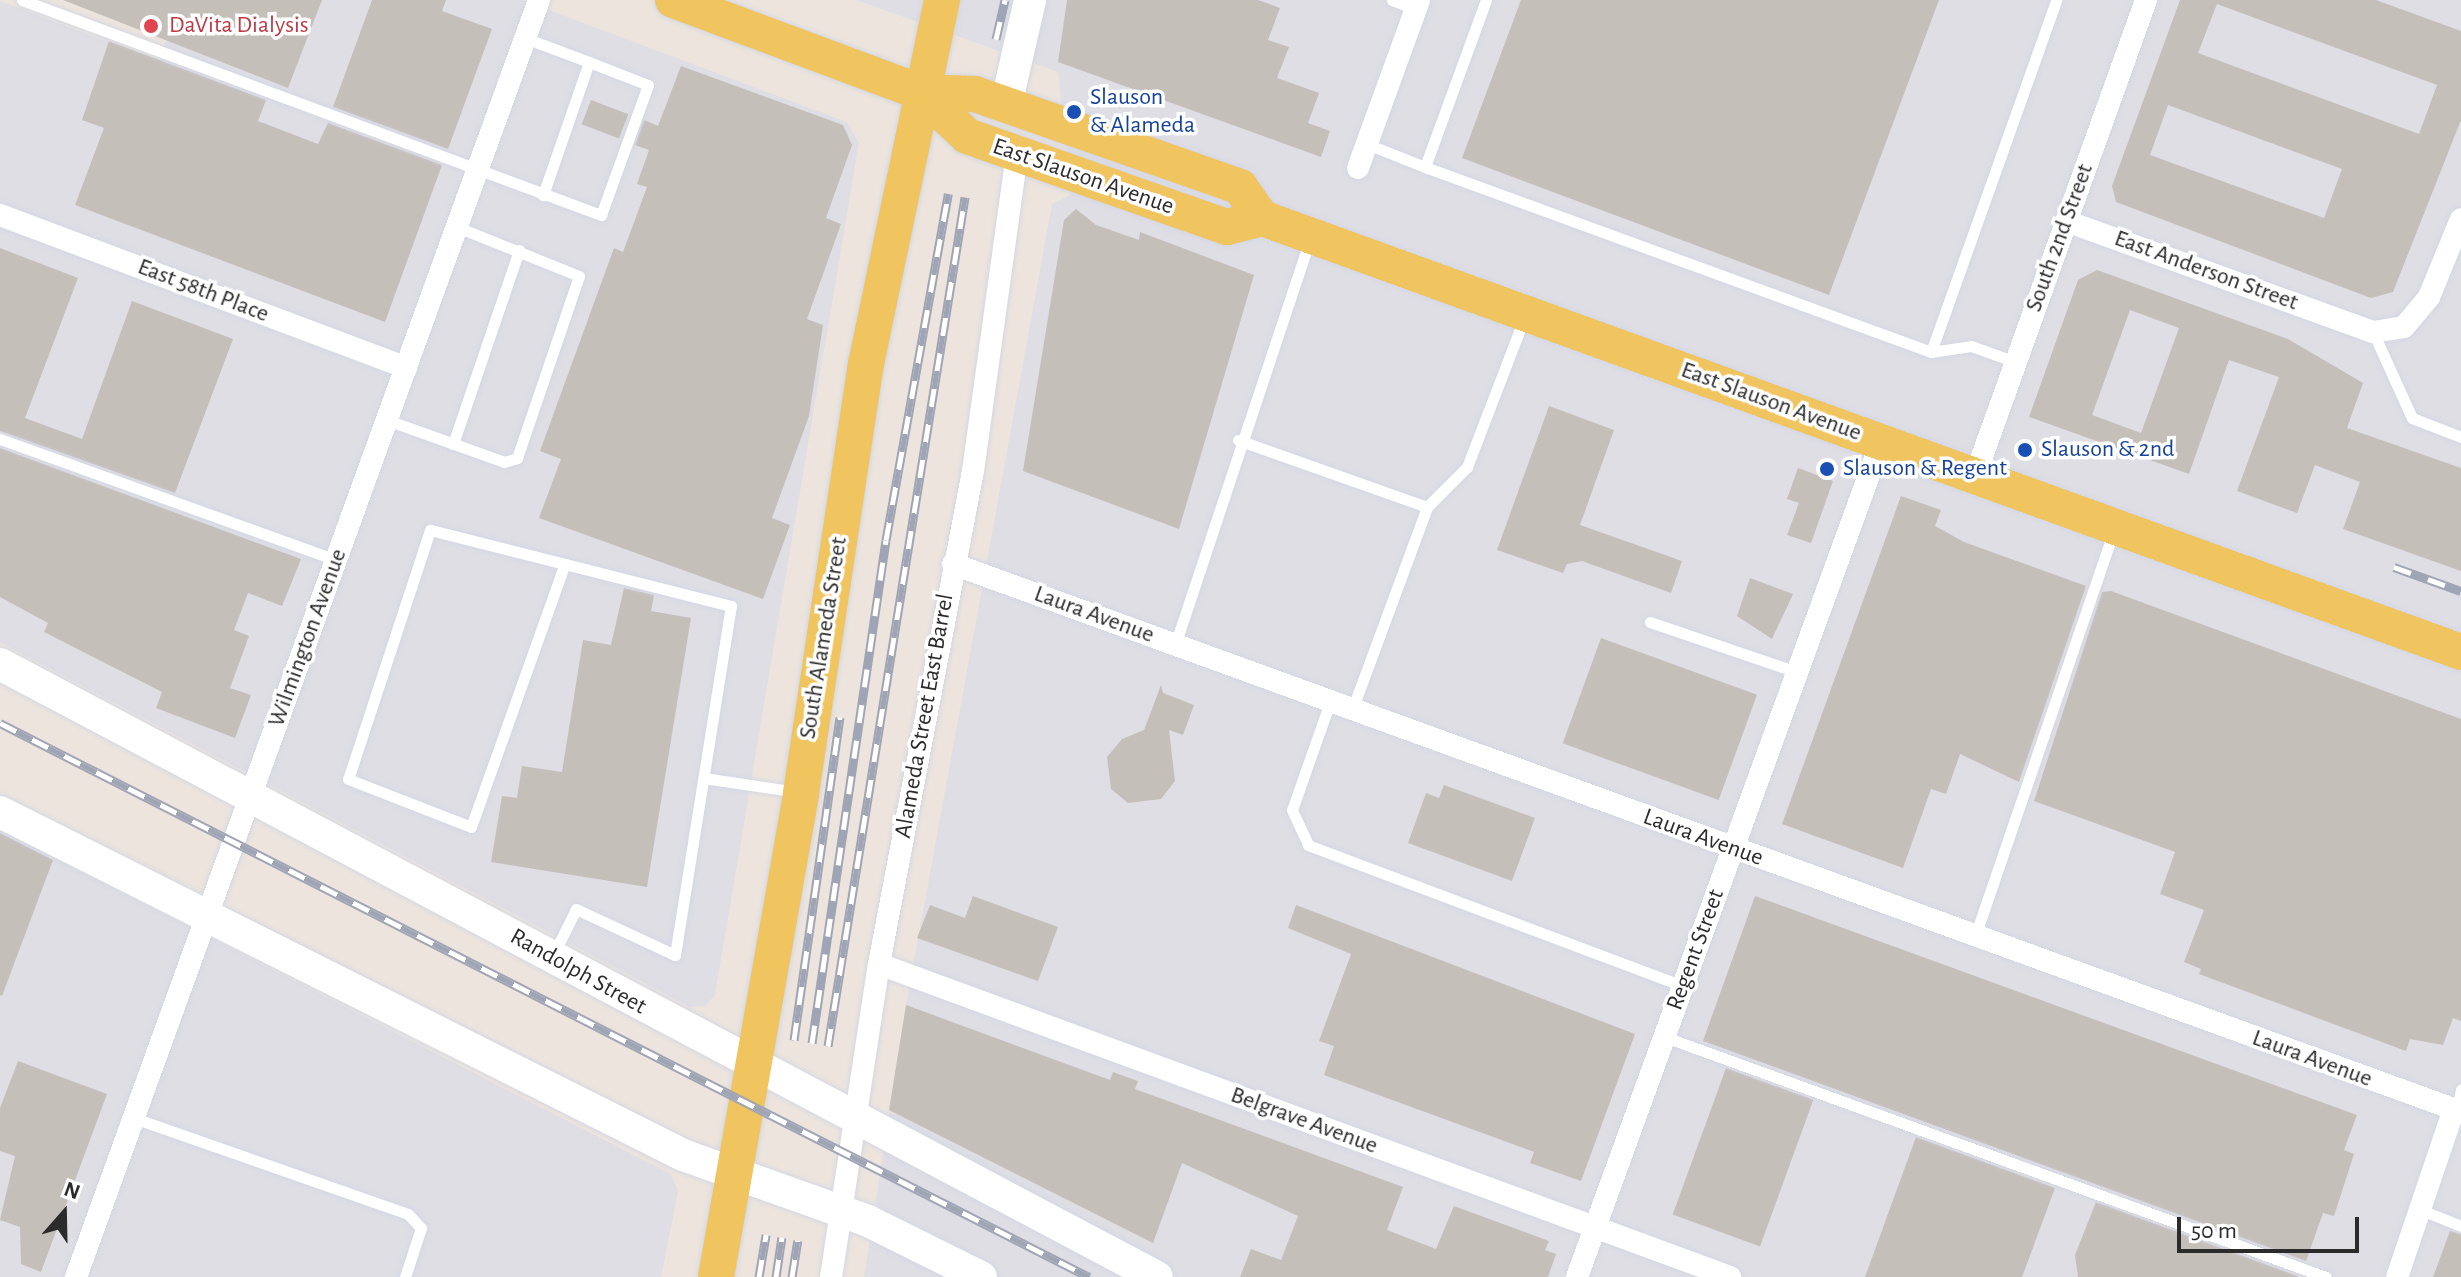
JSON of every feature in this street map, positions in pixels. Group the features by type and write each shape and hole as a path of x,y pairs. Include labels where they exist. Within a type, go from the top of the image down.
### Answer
{"main road":[{"name":"East Slauson Avenue","path":"673,0 920,92 975,94 1240,187 1262,218"},
{"name":"South Alameda Street","path":"716,1277 801,793 866,364 920,92 942,0"},
{"name":"East Slauson Avenue","path":"920,92 967,136 1227,227 1262,218 2461,652"}],"street":[{"name":"Wilmington Avenue","path":"76,1277 539,0"},
{"path":"1006,105 1030,0"},
{"name":"South 2nd Street","path":"1975,476 2146,0"},
{"path":"1358,168 1418,4"},
{"name":"Alameda Street East Barrel","path":"831,1277 879,964 976,456 1017,154"},
{"name":"East 58th Place","path":"0,215 406,368"},
{"name":"East Anderson Street","path":"2066,221 2373,332"},
{"path":"2373,332 2404,327 2415,314 2459,233"},
{"name":"Regent Street","path":"1577,1277 1881,442"},
{"name":"Laura Avenue","path":"953,564 1974,939 2459,1103"},
{"name":"Randolph Street","path":"0,664 252,793 855,1123 1157,1277"},
{"path":"0,812 733,1176 842,1213 981,1277"},
{"name":"Belgrave Avenue","path":"879,964 1730,1277"},
{"path":"2397,1277 2459,1103"}],"lane":[{"path":"22,0 41,3 477,172 601,215 648,85 525,38"},
{"path":"1392,0 1418,4"},
{"path":"1425,167 1486,0"},
{"path":"1931,352 2056,0"},
{"path":"543,195 589,62"},
{"path":"1367,144 1931,352 1971,346 2016,362"},
{"path":"387,420 504,462 517,458 578,283 574,271 457,227"},
{"path":"1175,645 1238,440 1312,236"},
{"path":"453,444 519,250"},
{"path":"1352,710 1427,507 1467,467 1526,313"},
{"path":"2373,332 2412,418 2461,437"},
{"path":"0,439 336,560"},
{"path":"1238,440 1427,507"},
{"path":"1974,939 2116,527"},
{"path":"552,957 576,909 675,955 731,606 430,530 348,779 471,827 564,566"},
{"path":"1650,622 1797,672"},
{"path":"1330,702 1292,810 1308,845 1683,986"},
{"path":"704,778 801,793"},
{"path":"1665,1037 2326,1277"},
{"path":"134,1118 408,1214 421,1228 405,1277"},
{"path":"2421,1210 2461,1226"}],"shaded area":[{"path":"184,0 522,0 847,122 859,143 715,995 705,1006 690,1007 0,642 0,1 158,61"},
{"path":"856,0 2461,0 2461,1277 864,1277 906,1005 1052,204 1072,194 1058,72"},
{"path":"0,830 671,1174 678,1192 661,1277 0,1277"}],"building":[{"path":"63,0 322,0 288,88"},
{"path":"372,0 446,0 442,11 492,29 448,149 333,107"},
{"path":"1067,0 1258,0 1280,8 1268,40 1289,47 1277,78 1319,93 1308,123 1330,131 1321,157 1058,62"},
{"path":"1521,0 1939,0 1829,295 1462,158"},
{"path":"2180,0 2376,0 2461,31 2461,120 2393,292 2371,298 2116,202 2112,186","holes":["2217,4 2437,85 2419,134 2198,53","2168,105 2342,169 2324,218 2150,155"]},
{"path":"109,41 266,100 258,121 318,144 328,123 442,165 385,322 75,205 104,128 82,120"},
{"path":"681,66 843,125 852,145 826,218 841,224 807,319 823,325 809,416 772,518 790,525 763,599 539,518 561,459 540,451 614,248 623,252 647,187 637,184 649,150 635,145 644,120 658,126"},
{"path":"591,100 628,114 619,139 582,124"},
{"path":"1076,209 1096,225 1139,240 1140,232 1254,275 1179,529 1023,471 1064,220"},
{"path":"0,248 78,278 25,418 82,439 132,301 233,339 175,493 0,431"},
{"path":"2097,270 2288,339 2363,383 2347,428 2461,468 2461,571 2343,529 2360,482 2315,465 2297,513 2237,491 2279,377 2229,360 2189,474 2029,417 2078,280","holes":["2130,310 2179,328 2141,433 2092,415"]},
{"path":"1549,406 1614,430 1580,525 1682,561 1671,593 1582,561 1567,564 1563,573 1497,550"},
{"path":"0,448 301,559 282,606 248,593 234,630 249,636 230,688 251,695 235,738 156,708 162,692 44,632 48,623 0,597"},
{"path":"1798,468 1833,481 1811,543 1787,535 1799,503 1787,499"},
{"path":"1901,496 1941,510 1935,526 1964,542 2086,586 2019,782 1960,754 1946,794 1931,789 1903,868 1782,824"},
{"path":"1750,578 1793,594 1772,639 1737,616"},
{"path":"624,588 654,595 651,611 691,618 647,887 491,862 502,796 517,798 522,766 562,772 583,640 611,645"},
{"path":"2111,591 2461,719 2461,1021 2453,1018 2443,1045 2410,1039 2406,1051 2199,974 2201,969 2184,962 2204,910 2160,894 2175,852 2034,801 2102,592"},
{"path":"1601,638 1757,695 1719,800 1563,743"},
{"path":"1161,685 1163,693 1194,705 1183,735 1169,730 1175,781 1161,799 1128,803 1111,789 1107,757 1122,739 1144,730"},
{"path":"1444,785 1535,818 1512,881 1408,843 1426,793 1439,798"},
{"path":"0,833 53,860 2,996 0,995"},
{"path":"973,896 1058,927 1038,981 917,938 930,905 965,918"},
{"path":"1755,896 2357,1115 2344,1150 2354,1154 2334,1216 2323,1213 2306,1261 1703,1041"},
{"path":"1296,905 1635,1034 1581,1181 1530,1163 1534,1152 1324,1075 1334,1046 1319,1041 1351,954 1288,928"},
{"path":"906,1005 1110,1080 1113,1072 1138,1081 1135,1089 1403,1187 1387,1230 1436,1249 1454,1206 1549,1241 1545,1250 1556,1254 1548,1277 1240,1277 1251,1249 1281,1260 1298,1216 1182,1163 1153,1243 889,1110"},
{"path":"18,1061 107,1094 41,1272 21,1264 20,1227 0,1220 15,1156 0,1151 0,1108"},
{"path":"1726,1068 1813,1100 1760,1246 1673,1215"},
{"path":"1916,1137 2055,1188 2022,1277 1865,1277"},
{"path":"2096,1202 2300,1277 2078,1277 2075,1255"},
{"path":"2450,1231 2461,1234 2461,1277 2433,1277"}],"railway":[{"path":"996,39 1005,0"},
{"path":"812,1043 886,540 948,194"},
{"path":"828,1046 965,197"},
{"path":"2394,567 2461,591"},
{"path":"794,1040 840,717"},
{"path":"0,723 1089,1277"},
{"path":"759,1277 766,1235"},
{"path":"776,1277 782,1237"},
{"path":"792,1277 798,1240"}],"place":[{"name":"DaVita Dialysis","path":"151,26"},
{"name":"Slauson & Alameda","path":"1074,112"},
{"name":"Slauson & 2nd","path":"2025,450"},
{"name":"Slauson & Regent","path":"1827,469"}]}
